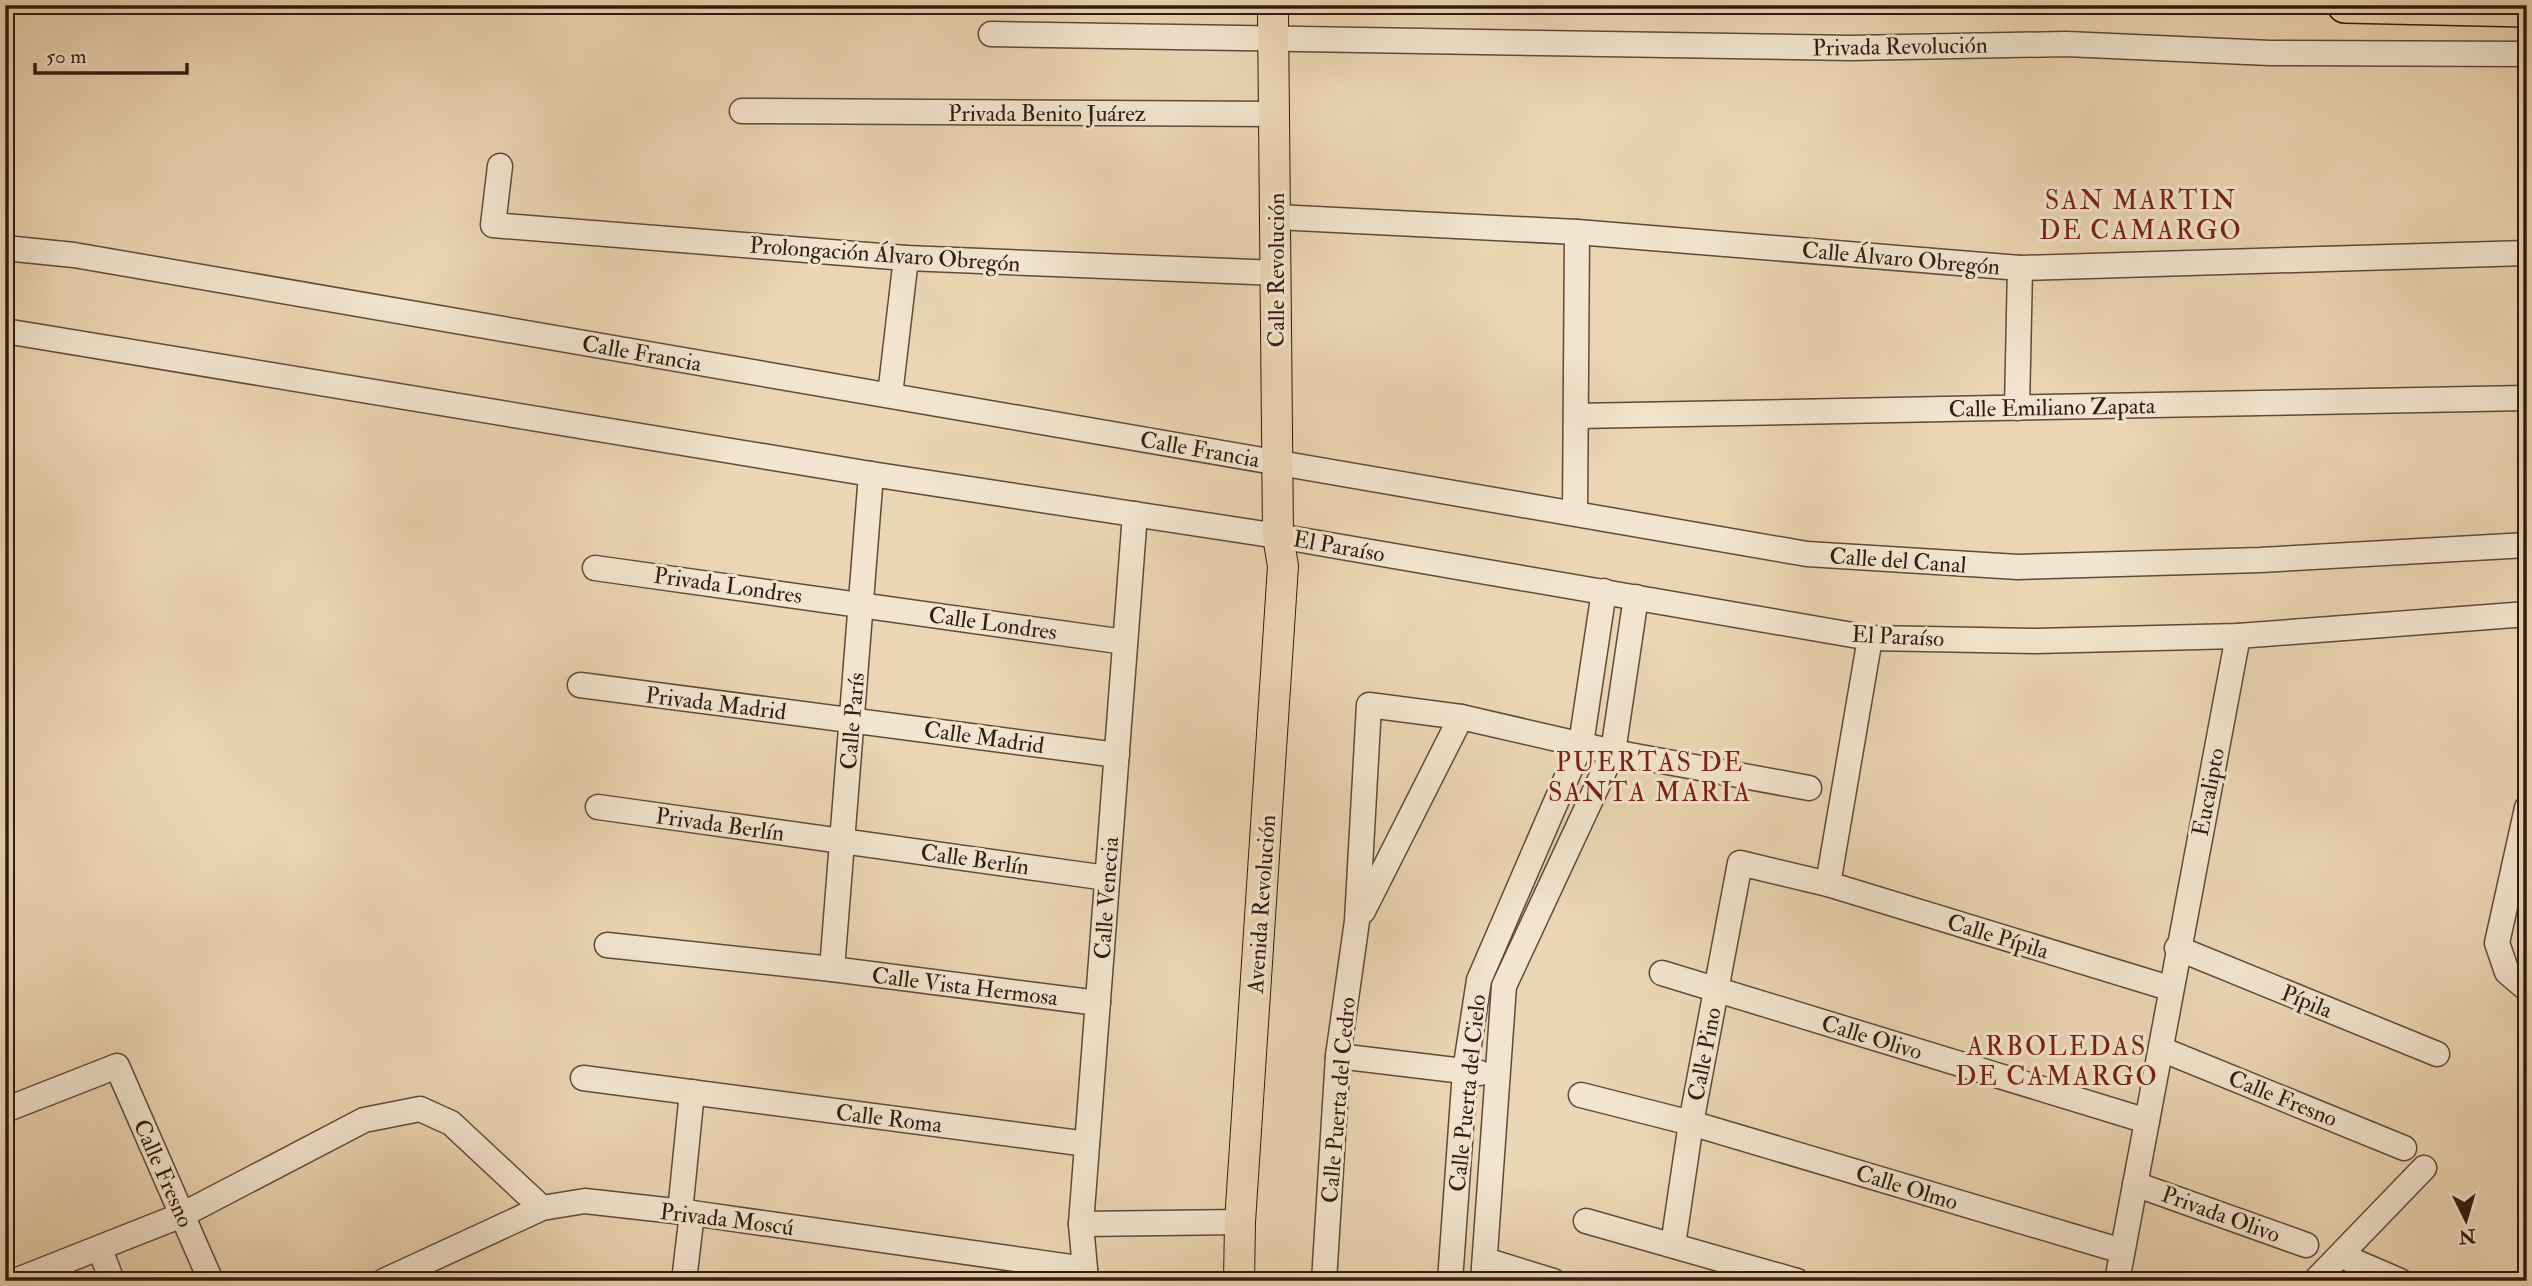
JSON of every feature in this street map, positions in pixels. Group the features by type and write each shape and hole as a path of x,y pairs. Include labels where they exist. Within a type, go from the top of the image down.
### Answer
{"highway":[{"path":"2346,5 2527,9"}],"main road":[{"name":"Calle Revolución","path":"1273,26 1276,114 1278,532"},
{"name":"Avenida Revolución","path":"1239,1281 1240,1222 1283,566 1278,532"}],"street":[{"name":"Privada Revolución","path":"991,34 1273,26 1850,48 2066,44 2270,53 2527,54"},
{"name":"Privada Benito Juárez","path":"742,111 1276,114"},
{"name":"Prolongación Álvaro Obregón","path":"500,166 493,225 906,258 1277,273"},
{"name":"Calle Álvaro Obregón","path":"1276,216 1577,232 2020,268 2527,253"},
{"path":"1574,513 1577,232"},
{"name":"Calle Francia","path":"5,248 74,255 890,395 1277,468"},
{"path":"890,395 906,258"},
{"path":"2017,408 2020,268"},
{"path":"5,331 871,474 1135,514 1278,532"},
{"name":"Calle Emiliano Zapata","path":"1576,416 2527,398"},
{"name":"Calle del Canal","path":"1277,468 1574,513 1807,554 2018,568 2260,560 2527,545"},
{"name":"Calle París","path":"832,969 871,474"},
{"name":"Calle Venecia","path":"1086,1275 1081,1224 1135,514"},
{"name":"El Paraíso","path":"1278,532 1870,638 2036,641 2238,636 2527,614"},
{"name":"Privada Londres","path":"595,568 861,603"},
{"name":"Calle Puerta del Cielo","path":"1450,1281 1465,1071 1479,979 1581,744 1604,591"},
{"name":"Calle Puerta del Cielo","path":"1484,1271 1495,1075 1504,986 1613,752 1636,597"},
{"name":"Calle Londres","path":"861,603 1125,642"},
{"name":"Eucalipto","path":"2116,1281 2161,1049 2169,988 2238,636"},
{"path":"1828,884 1870,638"},
{"name":"Privada Madrid","path":"580,685 852,720"},
{"name":"Calle Puerta del Cedro","path":"1324,1281 1338,1056 1357,921 1369,705 1461,717 1357,921"},
{"path":"1461,717 1613,752 1809,788"},
{"name":"Calle Madrid","path":"852,720 1117,755"},
{"name":"Privada Berlín","path":"598,807 842,841"},
{"path":"2527,808 2497,943 2507,972 2527,989"},
{"name":"Calle Berlín","path":"842,841 1107,878"},
{"name":"Calle Pípila","path":"1740,863 1828,884 2169,988"},
{"name":"Calle Pino","path":"1673,1245 1691,1123 1740,863"},
{"name":"Calle Vista Hermosa","path":"607,945 832,969 1098,1003"},
{"name":"Pípila","path":"2177,948 2437,1054"},
{"path":"1662,973 1716,989"},
{"name":"Calle Olivo","path":"1716,989 2147,1121"},
{"name":"Calle Fresno","path":"2161,1049 2404,1148"},
{"path":"1338,1056 1495,1075"},
{"name":"Calle Fresno","path":"5,1110 117,1066 211,1281"},
{"name":"Calle Roma","path":"583,1078 1087,1144"},
{"path":"684,1281 692,1093"},
{"name":"Calle Olmo","path":"1581,1095 1691,1123 2122,1251"},
{"path":"15,1281 183,1215 364,1121 420,1109 452,1123 542,1208"},
{"path":"2315,1281 2424,1168"},
{"name":"Privada Olivo","path":"2135,1184 2306,1245"},
{"name":"Privada Moscú","path":"384,1281 542,1208 585,1201 686,1212 1086,1275"},
{"path":"1586,1221 1797,1281"},
{"path":"1081,1224 1240,1222"},
{"path":"100,1249 112,1281"},
{"path":"2342,1256 2400,1281"},
{"path":"1484,1271 1553,1281"}],"district":[{"name":"SAN MARTIN DE CAMARGO","path":"2141,215"},
{"name":"PUERTAS DE SANTA MARIA","path":"1650,777"},
{"name":"ARBOLEDAS DE CAMARGO","path":"2057,1061"}]}
